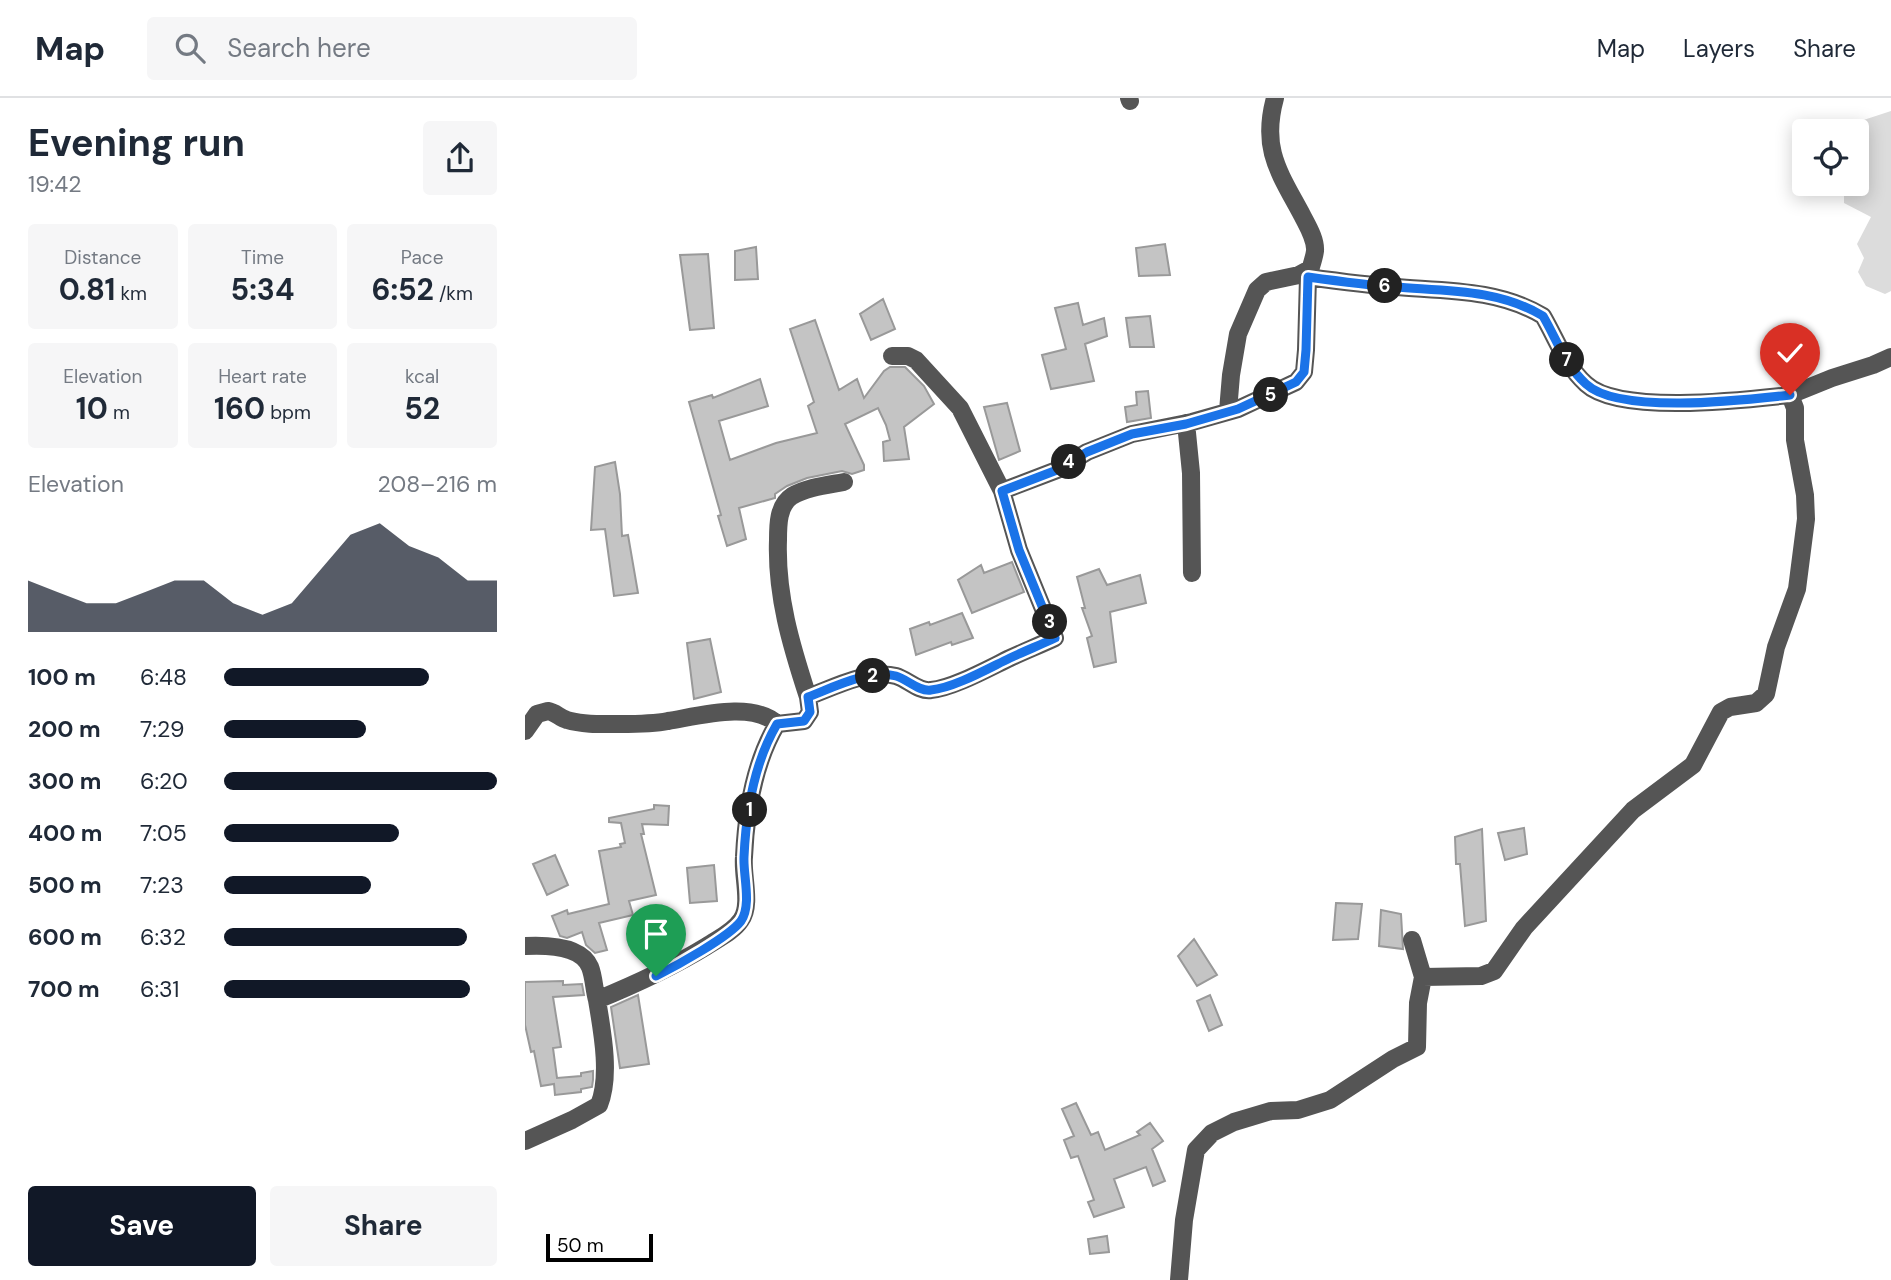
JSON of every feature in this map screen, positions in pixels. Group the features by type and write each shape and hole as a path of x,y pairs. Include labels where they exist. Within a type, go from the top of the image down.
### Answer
{"street":[{"path":"1002,491 1057,470 1087,452 1132,434 1186,424 1229,411 1273,394 1302,378 1306,350 1309,273 1315,250 1310,231 1279,177 1270,146 1269,121 1275,98"},
{"path":"1229,411 1236,344 1257,290 1266,282 1309,273 1352,284 1481,293 1517,304 1543,316 1559,349 1585,384 1601,394 1619,400 1700,404 1790,395 1891,357"},
{"path":"808,697 852,681 884,674 901,677 925,690 935,690 978,674 1055,638 1019,550 1002,491 960,408 916,360 908,356 892,356"},
{"path":"1423,977 1481,976 1493,971 1524,928 1633,810 1693,765 1721,712 1730,707 1756,703 1766,694 1776,647 1797,589 1805,542 1805,495 1797,459 1795,408 1790,395"},
{"path":"1186,424 1191,473 1192,573"},
{"path":"525,731 537,714 548,711 573,722 620,724 735,712 753,712 771,718 777,724 800,723 808,718 808,697 783,610 777,572 778,525 781,510 791,496 844,482"},
{"path":"597,1000 680,963 731,931 743,919 743,860 753,786 759,763 777,724"},
{"path":"1179,1280 1184,1220 1196,1150 1212,1133 1234,1122 1271,1111 1298,1110 1330,1100 1416,1047 1418,1003 1423,977 1412,940"},
{"path":"525,946 560,947 586,960 591,969 604,1053 603,1092 599,1105 572,1121 525,1141"}],"shaded area":[{"path":"1891,111 1891,291 1885,294 1866,286 1858,272 1864,258 1857,244 1871,217 1844,203 1844,196 1869,196 1869,119 1867,119"}],"building":[{"path":"1165,244 1170,275 1139,276 1136,248"},
{"path":"756,247 758,279 735,280 735,251"},
{"path":"708,254 714,328 690,330 680,255"},
{"path":"883,299 895,329 871,340 860,314"},
{"path":"1078,303 1083,325 1104,318 1107,336 1085,344 1094,381 1051,389 1042,355 1066,349 1055,308"},
{"path":"1150,316 1154,347 1130,347 1126,318"},
{"path":"815,320 839,390 857,379 864,398 884,371 890,367 905,367 924,386 934,404 904,427 909,459 884,461 883,442 890,440 878,408 845,424 864,470 852,474 842,471 807,478 787,486 775,494 775,498 739,508 746,539 727,546 718,516 721,515 689,402 712,395 713,398 760,379 768,406 719,421 730,460 776,443 817,433 808,406 814,402 790,329"},
{"path":"1148,391 1151,418 1127,422 1125,407 1137,405 1136,392"},
{"path":"1007,403 1020,451 999,460 984,407"},
{"path":"615,462 622,536 628,535 638,593 614,596 605,529 591,530 595,467"},
{"path":"1012,562 1024,592 972,613 958,580 981,565 984,573"},
{"path":"1099,569 1107,585 1140,575 1146,603 1110,612 1116,662 1094,667 1087,638 1092,636 1082,608 1085,608 1077,577"},
{"path":"962,613 973,638 952,645 951,642 916,655 910,629"},
{"path":"710,639 721,692 694,699 687,643"},
{"path":"654,805 669,806 668,825 642,824 644,834 641,834 656,895 629,901 633,915 599,923 607,950 595,953 586,945 582,932 567,938 560,936 552,916 567,910 568,914 609,904 599,851 621,847 620,844 625,843 621,823 609,822 609,818 654,809"},
{"path":"1524,828 1527,854 1505,860 1498,833"},
{"path":"1482,829 1486,921 1465,926 1455,837"},
{"path":"555,855 568,885 547,895 533,864"},
{"path":"714,865 717,901 690,903 687,868"},
{"path":"1336,903 1362,904 1358,939 1333,940"},
{"path":"1381,910 1401,914 1403,949 1379,946"},
{"path":"1194,939 1217,975 1197,986 1178,956"},
{"path":"563,981 563,985 582,984 584,995 553,997 561,1047 553,1048 557,1078 581,1076 581,1073 593,1071 593,1080 592,1087 581,1089 581,1092 555,1095 554,1084 541,1086 534,1051 531,1052 525,1025 525,982"},
{"path":"638,995 649,1064 620,1068 611,1007"},
{"path":"1210,995 1222,1025 1209,1031 1197,1001"},
{"path":"1076,1103 1091,1135 1098,1132 1105,1150 1140,1135 1137,1132 1150,1123 1163,1141 1152,1149 1165,1181 1153,1186 1146,1167 1114,1179 1124,1207 1094,1217 1088,1202 1094,1200 1078,1156 1071,1158 1064,1140 1074,1136 1062,1109"},
{"path":"1107,1236 1109,1252 1090,1254 1088,1239"}],"route":[{"path":"656,976 731,931 743,919 743,860 753,786 759,763 777,724 804,721 810,712 808,697 852,681 884,674 901,677 925,690 935,690 978,674 1055,638 1019,550 1002,491 1057,470 1087,452 1132,434 1186,424 1238,409 1302,378 1306,350 1308,277 1352,284 1481,293 1517,304 1543,316 1559,349 1585,384 1601,394 1619,400 1700,404 1790,395"}]}
